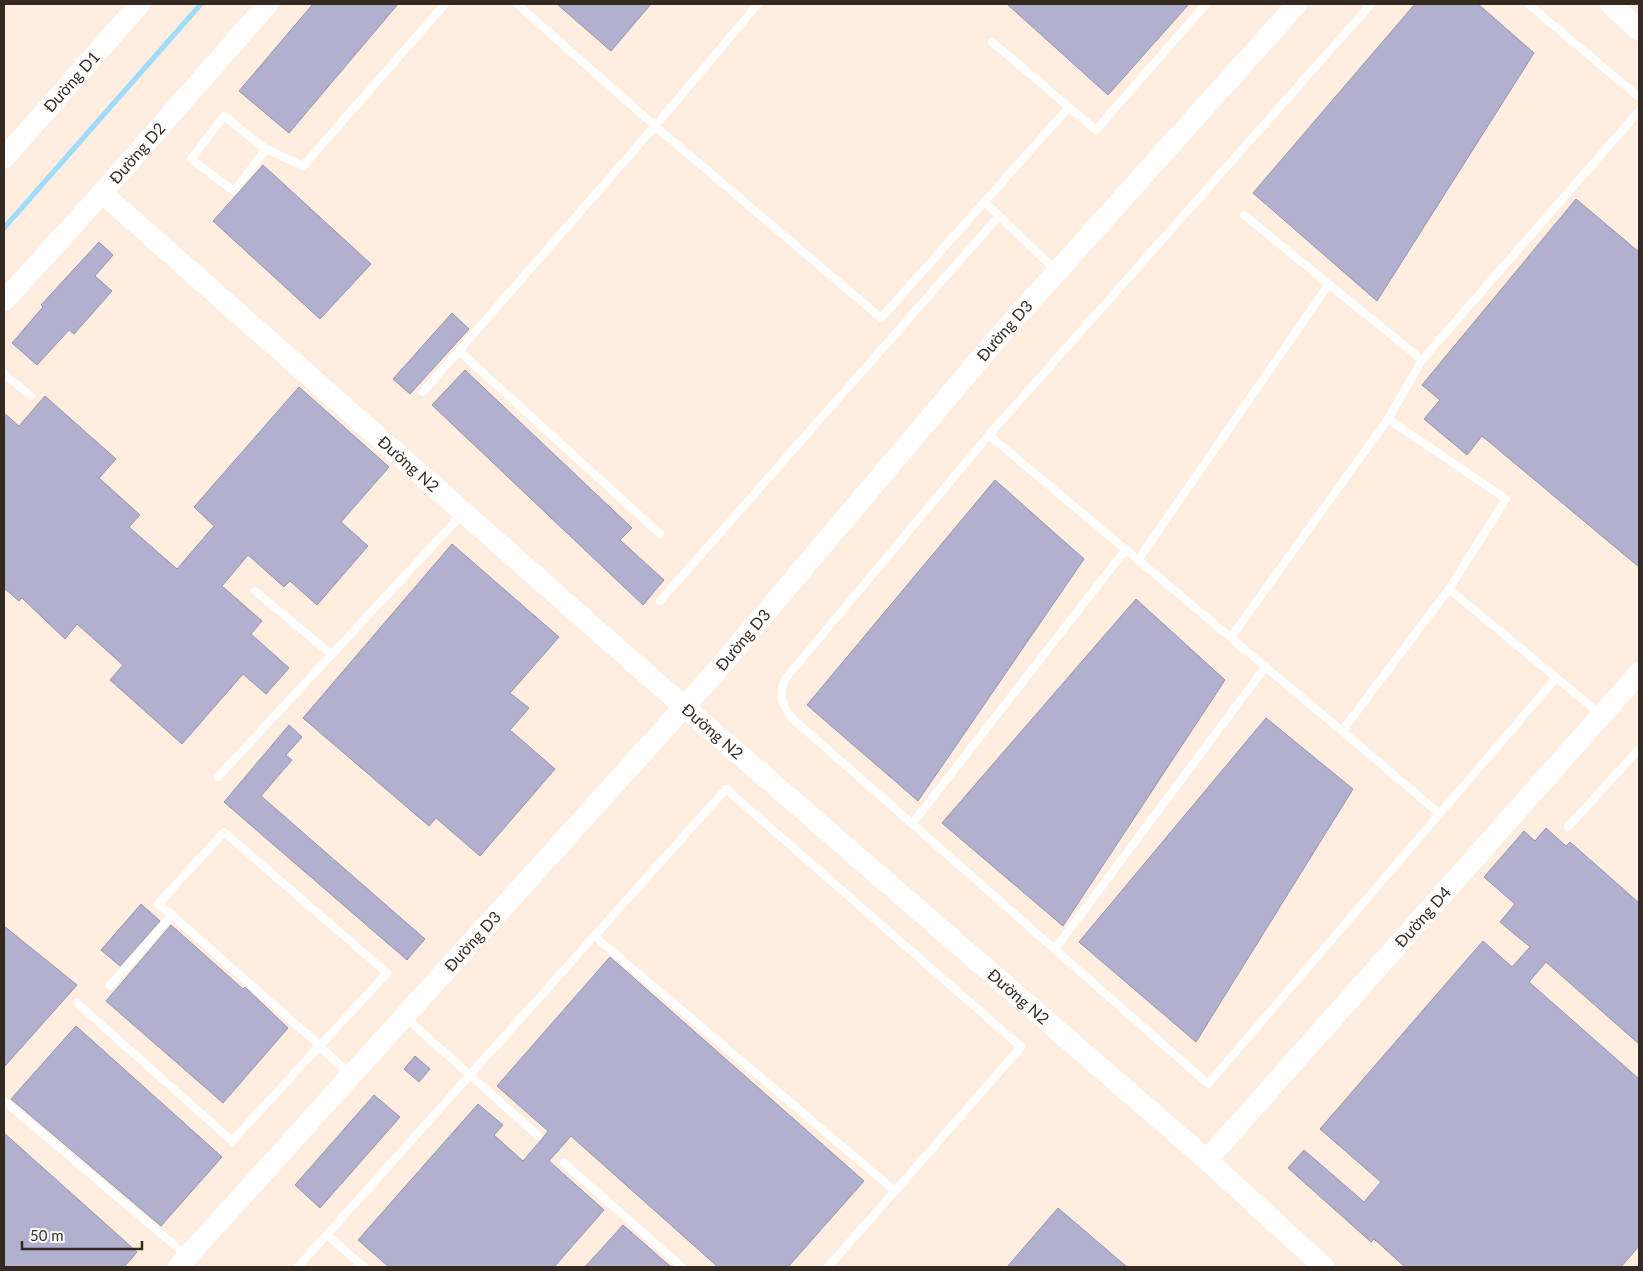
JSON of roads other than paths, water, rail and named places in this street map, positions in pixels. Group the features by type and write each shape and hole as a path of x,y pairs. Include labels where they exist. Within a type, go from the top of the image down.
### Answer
{"street":[{"name":"Đường D1","path":"4,158 140,4"},
{"name":"Đường D2","path":"4,301 268,4"},
{"name":"Đường D3","path":"183,1262 685,707 1001,334 1297,4"},
{"path":"1619,9 1639,30"},
{"name":"Đường N2","path":"102,193 463,513 1207,1160 1324,1267"},
{"name":"Đường D4","path":"1207,1160 1639,673"}],"lane":[{"path":"266,148 234,191 191,159 224,116 266,148 303,166 445,4"},
{"path":"518,4 655,126 881,318 1069,107"},
{"path":"423,392 655,126 758,4"},
{"path":"992,42 1096,130 1206,4"},
{"path":"1371,4 989,434 793,669 781,688 780,698 793,719 1208,1084 1556,678"},
{"path":"1528,4 1639,97"},
{"path":"1231,637 1388,418 1422,360 1639,111"},
{"path":"985,202 1057,271"},
{"path":"1244,215 1422,360"},
{"path":"660,601 1000,216"},
{"path":"1138,560 1329,284"},
{"path":"459,351 660,534"},
{"path":"4,374 30,396"},
{"path":"1342,731 1449,589 1506,499 1388,418"},
{"path":"989,434 1440,814"},
{"path":"218,777 463,513"},
{"path":"912,824 1126,549"},
{"path":"1449,589 1602,715"},
{"path":"255,591 332,655"},
{"path":"1055,949 1266,666"},
{"path":"1568,827 1639,749"},
{"path":"298,1267 726,789 1021,1046 828,1267"},
{"path":"77,1002 232,1141 319,1045 387,973 224,832 158,904 319,1045 352,1077"},
{"path":"110,986 172,915"},
{"path":"594,936 896,1191"},
{"path":"405,1017 538,1136"},
{"path":"4,1101 183,1262"},
{"path":"564,1163 682,1267"},
{"path":"327,1235 364,1267"}],"waterway":[{"path":"4,228 201,4"}]}
